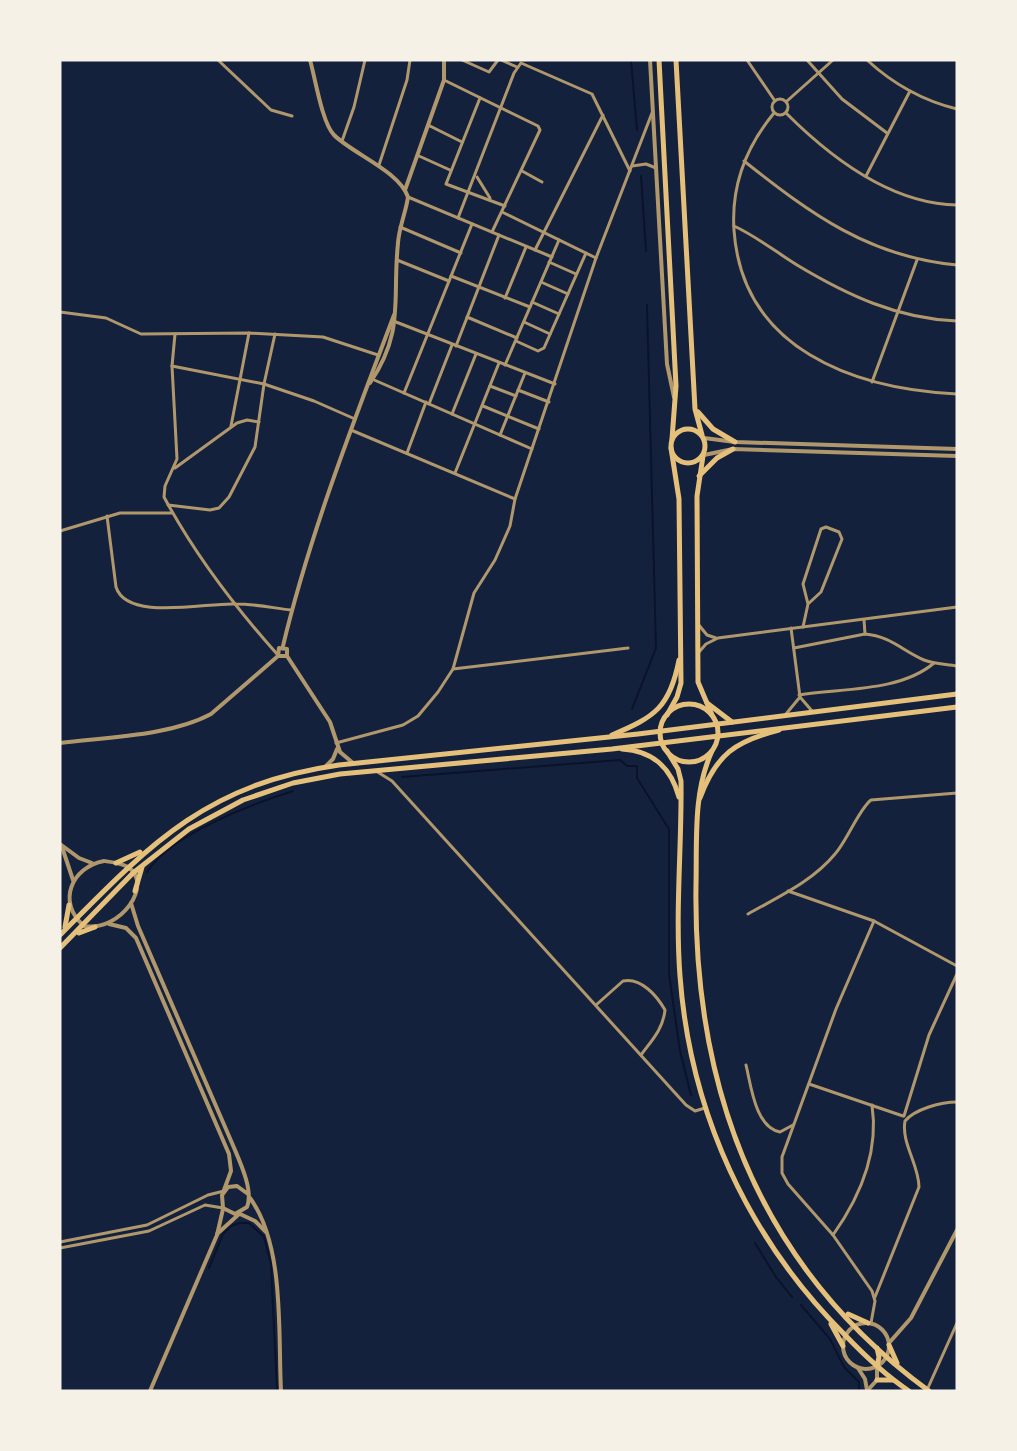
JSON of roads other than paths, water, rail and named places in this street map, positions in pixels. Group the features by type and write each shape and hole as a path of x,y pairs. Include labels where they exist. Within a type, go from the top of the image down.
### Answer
{"highway":[{"path":"659,60 669,207 676,409 671,448 678,499 681,646 681,682 677,697 660,731 662,742 680,775 680,975 691,1055 705,1108 724,1158 750,1214 792,1276 827,1317 877,1366 909,1391"},
{"path":"676,60 695,410 703,436 703,456 698,477 698,682 705,702 717,724 718,735 699,784 696,907 698,974 714,1077 741,1151 764,1204 785,1239 855,1326 901,1370 928,1390"},
{"path":"695,410 734,446 717,458 698,477"},
{"path":"672,439 679,432 688,429 703,436"},
{"path":"671,448 675,458 684,463 694,463 703,456"},
{"path":"606,737 644,721 663,705 673,685 681,646"},
{"path":"61,934 127,867 185,820 238,791 291,774 324,767 660,731 957,694"},
{"path":"705,702 732,722"},
{"path":"667,715 673,709 690,704 698,705 712,715"},
{"path":"60,948 84,926 133,873 189,829 243,800 293,783 340,774 612,749 802,724 957,707"},
{"path":"699,802 710,773 719,760 740,742 802,724"},
{"path":"612,749 638,751 658,760 672,777 680,801"},
{"path":"667,751 678,759 693,761 712,751"},
{"path":"116,863 147,849"},
{"path":"135,891 143,864"},
{"path":"61,934 69,916 69,905"},
{"path":"70,938 95,927"},
{"path":"840,1309 870,1323"},
{"path":"827,1317 843,1346"},
{"path":"853,1344 851,1334 855,1326"},
{"path":"889,1344 901,1370"},
{"path":"876,1347 879,1357 877,1366"},
{"path":"877,1380 893,1380"}],"street":[{"path":"219,60 271,110 292,116"},
{"path":"310,60 332,132 405,190 408,197 400,226 396,322 383,362 371,380"},
{"path":"342,141 354,108 365,60"},
{"path":"378,167 407,80 410,60"},
{"path":"405,190 430,126 444,80 444,60"},
{"path":"462,60 489,72 499,60 517,67"},
{"path":"650,60 667,364 676,409"},
{"path":"747,60 775,101"},
{"path":"807,60 842,99 887,133"},
{"path":"787,101 833,60"},
{"path":"867,60 910,91 933,102 957,109"},
{"path":"458,218 477,177 517,67 523,63 587,91 596,99 630,171"},
{"path":"444,80 538,126 540,133 492,232"},
{"path":"866,176 910,91"},
{"path":"480,98 450,170 447,186 491,199 505,206"},
{"path":"774,113 772,107 775,101 781,99 787,101"},
{"path":"774,113 780,115 786,113 789,107 787,101"},
{"path":"337,746 403,725 418,716 453,669 474,594 495,560 510,526 515,499 596,258 652,111"},
{"path":"774,113 760,129 744,161 734,194 735,250 743,278 754,301 774,327 802,350 872,382 957,394"},
{"path":"786,113 816,142 866,176 925,200 957,205"},
{"path":"534,250 603,115"},
{"path":"430,126 462,142"},
{"path":"419,156 450,170"},
{"path":"744,161 786,195 846,233 917,260 957,265"},
{"path":"632,166 646,164 657,169"},
{"path":"522,171 542,182"},
{"path":"477,177 491,199"},
{"path":"408,197 552,257"},
{"path":"502,212 596,258"},
{"path":"404,393 472,224"},
{"path":"400,226 461,253"},
{"path":"734,226 818,277 897,312 957,321"},
{"path":"407,453 427,403 467,317 499,235"},
{"path":"505,365 559,240"},
{"path":"505,298 526,247"},
{"path":"467,317 538,351 544,348 586,253"},
{"path":"397,260 449,281"},
{"path":"872,382 917,260"},
{"path":"549,262 576,274"},
{"path":"451,276 530,308"},
{"path":"541,282 568,294"},
{"path":"532,302 559,314"},
{"path":"60,743 175,727 201,719 211,714 278,655 278,650 283,646 291,610 350,429 371,380 395,311"},
{"path":"60,312 106,318 141,334 249,333 323,337 378,355"},
{"path":"396,322 555,384"},
{"path":"524,322 550,334"},
{"path":"231,426 249,333"},
{"path":"175,334 172,366 177,459 164,490 168,506 236,604 278,655 286,656 330,722 337,746 344,758 354,764"},
{"path":"168,506 202,510 219,508 233,491 252,453 274,334"},
{"path":"452,414 476,354"},
{"path":"455,473 499,363"},
{"path":"172,366 242,377 355,419"},
{"path":"500,435 526,373"},
{"path":"371,380 532,449"},
{"path":"490,386 516,396"},
{"path":"519,390 549,402"},
{"path":"482,405 539,429"},
{"path":"173,470 241,420 259,422"},
{"path":"350,429 515,499"},
{"path":"703,436 734,446 957,456"},
{"path":"703,456 734,446 957,448"},
{"path":"60,531 107,516 135,512 172,513"},
{"path":"107,516 116,586 123,598 136,605 164,608 236,604 291,610"},
{"path":"803,627 808,604 803,584 821,529 826,527 840,532 842,539 821,592 808,604"},
{"path":"699,654 706,644 718,638 957,607"},
{"path":"864,620 865,634"},
{"path":"698,624 707,635 718,638"},
{"path":"784,716 792,710 799,696 791,628"},
{"path":"794,648 865,634 894,641 924,660 957,666"},
{"path":"283,646 288,651 286,656"},
{"path":"453,669 628,648"},
{"path":"799,696 888,683 922,672 934,663"},
{"path":"799,696 813,712"},
{"path":"324,767 333,759 337,746"},
{"path":"376,771 392,781 688,1107 694,1111 705,1108"},
{"path":"748,914 807,879 835,855 871,800 957,793"},
{"path":"60,844 73,880"},
{"path":"63,852 93,863 116,863 127,867 133,873 135,891 131,903 118,919 95,927 84,926 76,919 69,905 69,892 73,880 85,867 93,863"},
{"path":"788,891 874,921 957,966"},
{"path":"131,903 138,926 232,1143 249,1196 269,1234 274,1260 281,1391"},
{"path":"874,921 808,1084 782,1157 782,1173 788,1184 833,1235 870,1288 874,1298"},
{"path":"109,924 126,928 136,938 229,1154 231,1171 221,1199 223,1208 217,1235 150,1391"},
{"path":"870,1323 874,1298 919,1187 919,1177 905,1136 906,1117 930,1035 957,974"},
{"path":"596,1005 623,981 639,983 650,991 665,1010 664,1020 660,1030 641,1055"},
{"path":"746,1065 760,1114 767,1125 780,1132 794,1124"},
{"path":"808,1084 906,1117 946,1102 957,1102"},
{"path":"833,1235 849,1210 869,1165 874,1121 872,1105"},
{"path":"60,1242 147,1225 208,1195 237,1186 249,1196"},
{"path":"217,1235 248,1207 249,1196"},
{"path":"60,1248 149,1231 205,1205 223,1208 230,1214 239,1214 255,1221 269,1234"},
{"path":"889,1344 911,1318 957,1230"},
{"path":"858,1368 877,1366 887,1356 889,1344 885,1332 870,1323 855,1326 845,1336 843,1346 847,1359 858,1368 865,1379 867,1391 877,1380 877,1366"},
{"path":"928,1390 957,1323"}],"waterway":[{"path":"631,60 637,130"},
{"path":"641,176 646,251"},
{"path":"632,709 656,648 647,305"},
{"path":"402,777 620,760 627,766 637,766 637,778 669,829 669,974 680,1051 691,1095"},
{"path":"147,872 158,858 193,833 235,812 293,791"},
{"path":"209,1268 223,1234 231,1226 249,1223 264,1237 271,1264 277,1391"},
{"path":"755,1243 776,1277 792,1297"},
{"path":"801,1305 830,1339 844,1367 859,1382 859,1391"}]}
